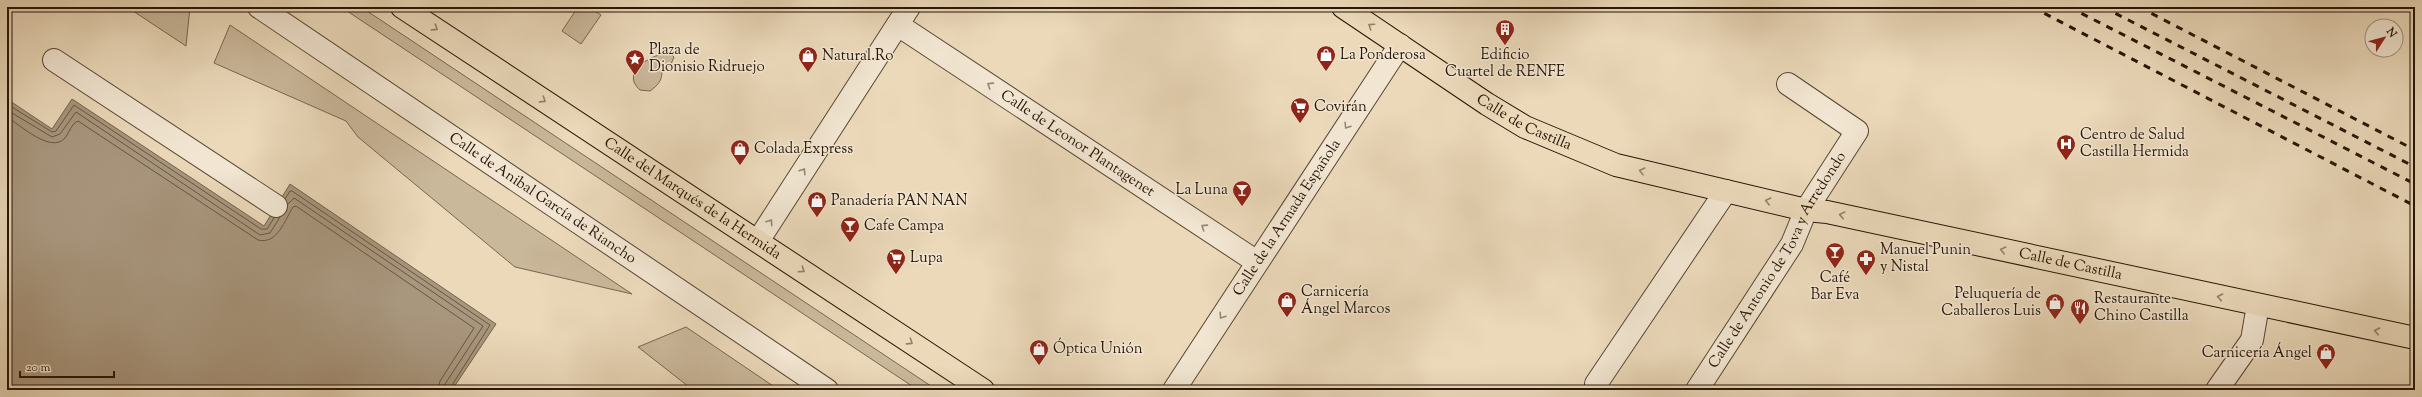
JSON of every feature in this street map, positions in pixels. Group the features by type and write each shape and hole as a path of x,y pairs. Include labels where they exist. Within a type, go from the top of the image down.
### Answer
{"main road":[{"name":"Calle del Marqués de la Hermida","path":"402,7 983,390"},
{"name":"Calle de Castilla","path":"1343,7 1487,104 1525,127 1616,165 1806,210 1827,212 2415,338"}],"street":[{"name":"Calle de Anibal García de Riancho","path":"259,7 827,390"},
{"path":"758,241 904,16"},
{"name":"Calle de Leonor Plantagenet","path":"904,16 1257,262"},
{"name":"Calle de la Armada Española","path":"1174,390 1400,45"},
{"path":"54,60 276,206"},
{"name":"Calle de Antonio de Tova y Arredondo","path":"1696,390 1792,244 1806,210 1858,131 1788,84"},
{"path":"1596,384 1726,191"},
{"path":"2217,390 2252,340 2258,305"}],"shaded area":[{"path":"127,7 190,7 186,46"},
{"path":"341,7 361,7 937,390 918,390"},
{"path":"578,7 589,7 601,15 581,44 562,31"},
{"path":"230,25 632,294 515,267 358,137 346,121 214,63"},
{"path":"670,53 674,57 671,64 662,71 661,78 657,85 650,91 640,90 633,77 636,70 655,56"},
{"path":"686,327 779,390 693,390 638,347"}],"water":[{"path":"7,99 52,129 72,99 264,226 290,184 496,324 452,390 7,390"}],"railway":[{"path":"2032,7 2415,206"},
{"path":"2069,7 2415,184"},
{"path":"2103,7 2415,167"},
{"path":"2139,7 2415,150"}],"place":[{"name":"Edificio Cuartel de RENFE","path":"1505,46"},
{"name":"La Ponderosa","path":"1326,72"},
{"name":"Natural.Ro","path":"808,73"},
{"name":"Plaza de Dionisio Ridruejo","path":"635,76"},
{"name":"Covirán","path":"1300,124"},
{"name":"Centro de Salud Castilla Hermida","path":"2066,161"},
{"name":"Colada Express","path":"740,166"},
{"name":"La Luna","path":"1242,207"},
{"name":"Panadería PAN NAN","path":"817,218"},
{"name":"Cafe Campa","path":"850,243"},
{"name":"Café Bar Eva","path":"1835,269"},
{"name":"Lupa","path":"896,275"},
{"name":"Manuel Punin y Nistal","path":"1866,276"},
{"name":"Carnicería Ángel Marcos","path":"1287,318"},
{"name":"Peluquería de Caballeros Luis","path":"2055,320"},
{"name":"Restaurante Chino Castilla","path":"2080,325"},
{"name":"Óptica Unión","path":"1039,366"},
{"name":"Carnicería Ángel","path":"2326,370"}]}
